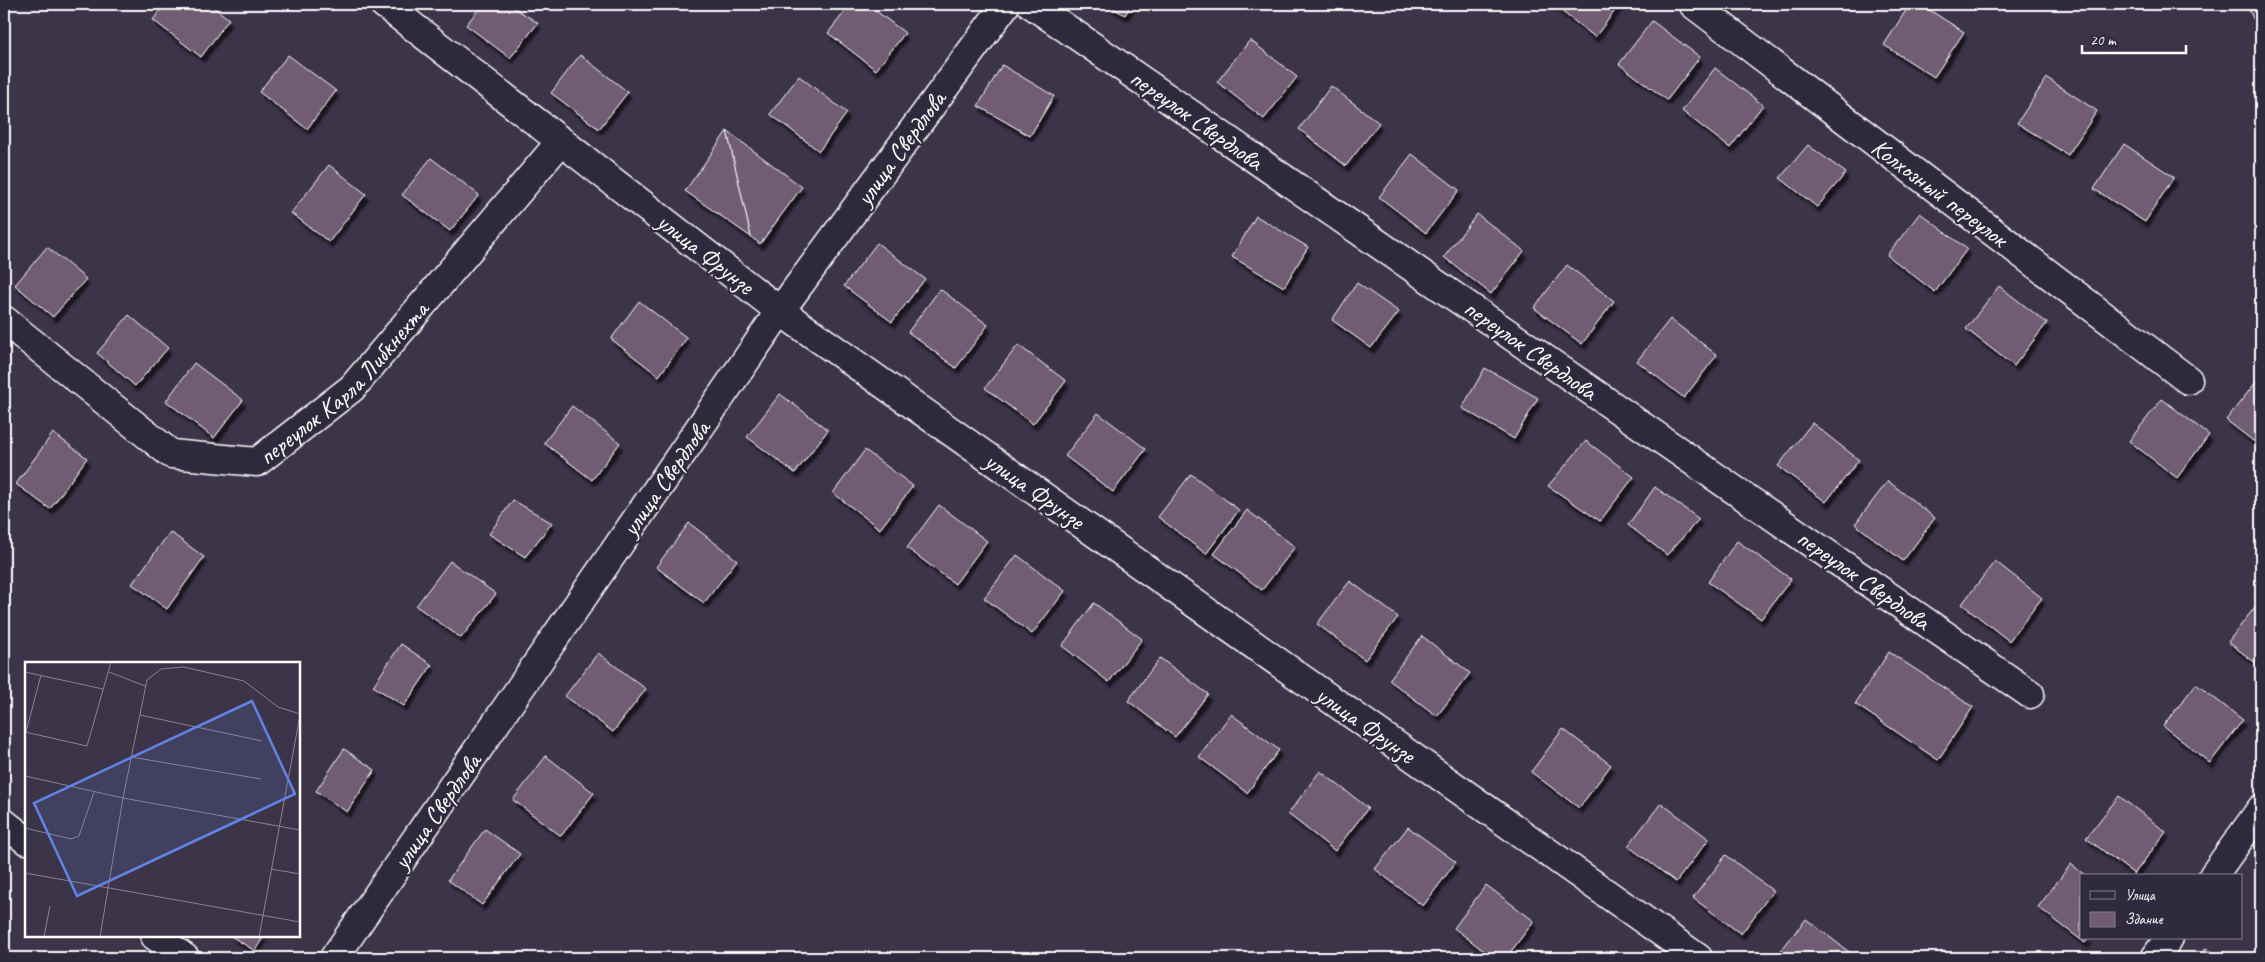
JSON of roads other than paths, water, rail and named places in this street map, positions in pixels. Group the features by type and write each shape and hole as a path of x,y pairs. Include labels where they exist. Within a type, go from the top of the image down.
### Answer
{"street":[{"name":"улица Фрунзе","path":"384,4 780,311 1698,958"},
{"name":"улица Свердлова","path":"334,958 780,311 1006,4"},
{"name":"переулок Свердлова","path":"1031,4 2030,694"},
{"name":"Колхозный переулок","path":"1693,4 2188,380"},
{"name":"переулок Карла Либкнехта","path":"4,320 171,454 257,462 352,388 561,141"},
{"path":"2215,874 2261,809"},
{"path":"4,824 25,839"},
{"path":"156,937 185,958"},
{"path":"2155,958 2168,940"}]}
